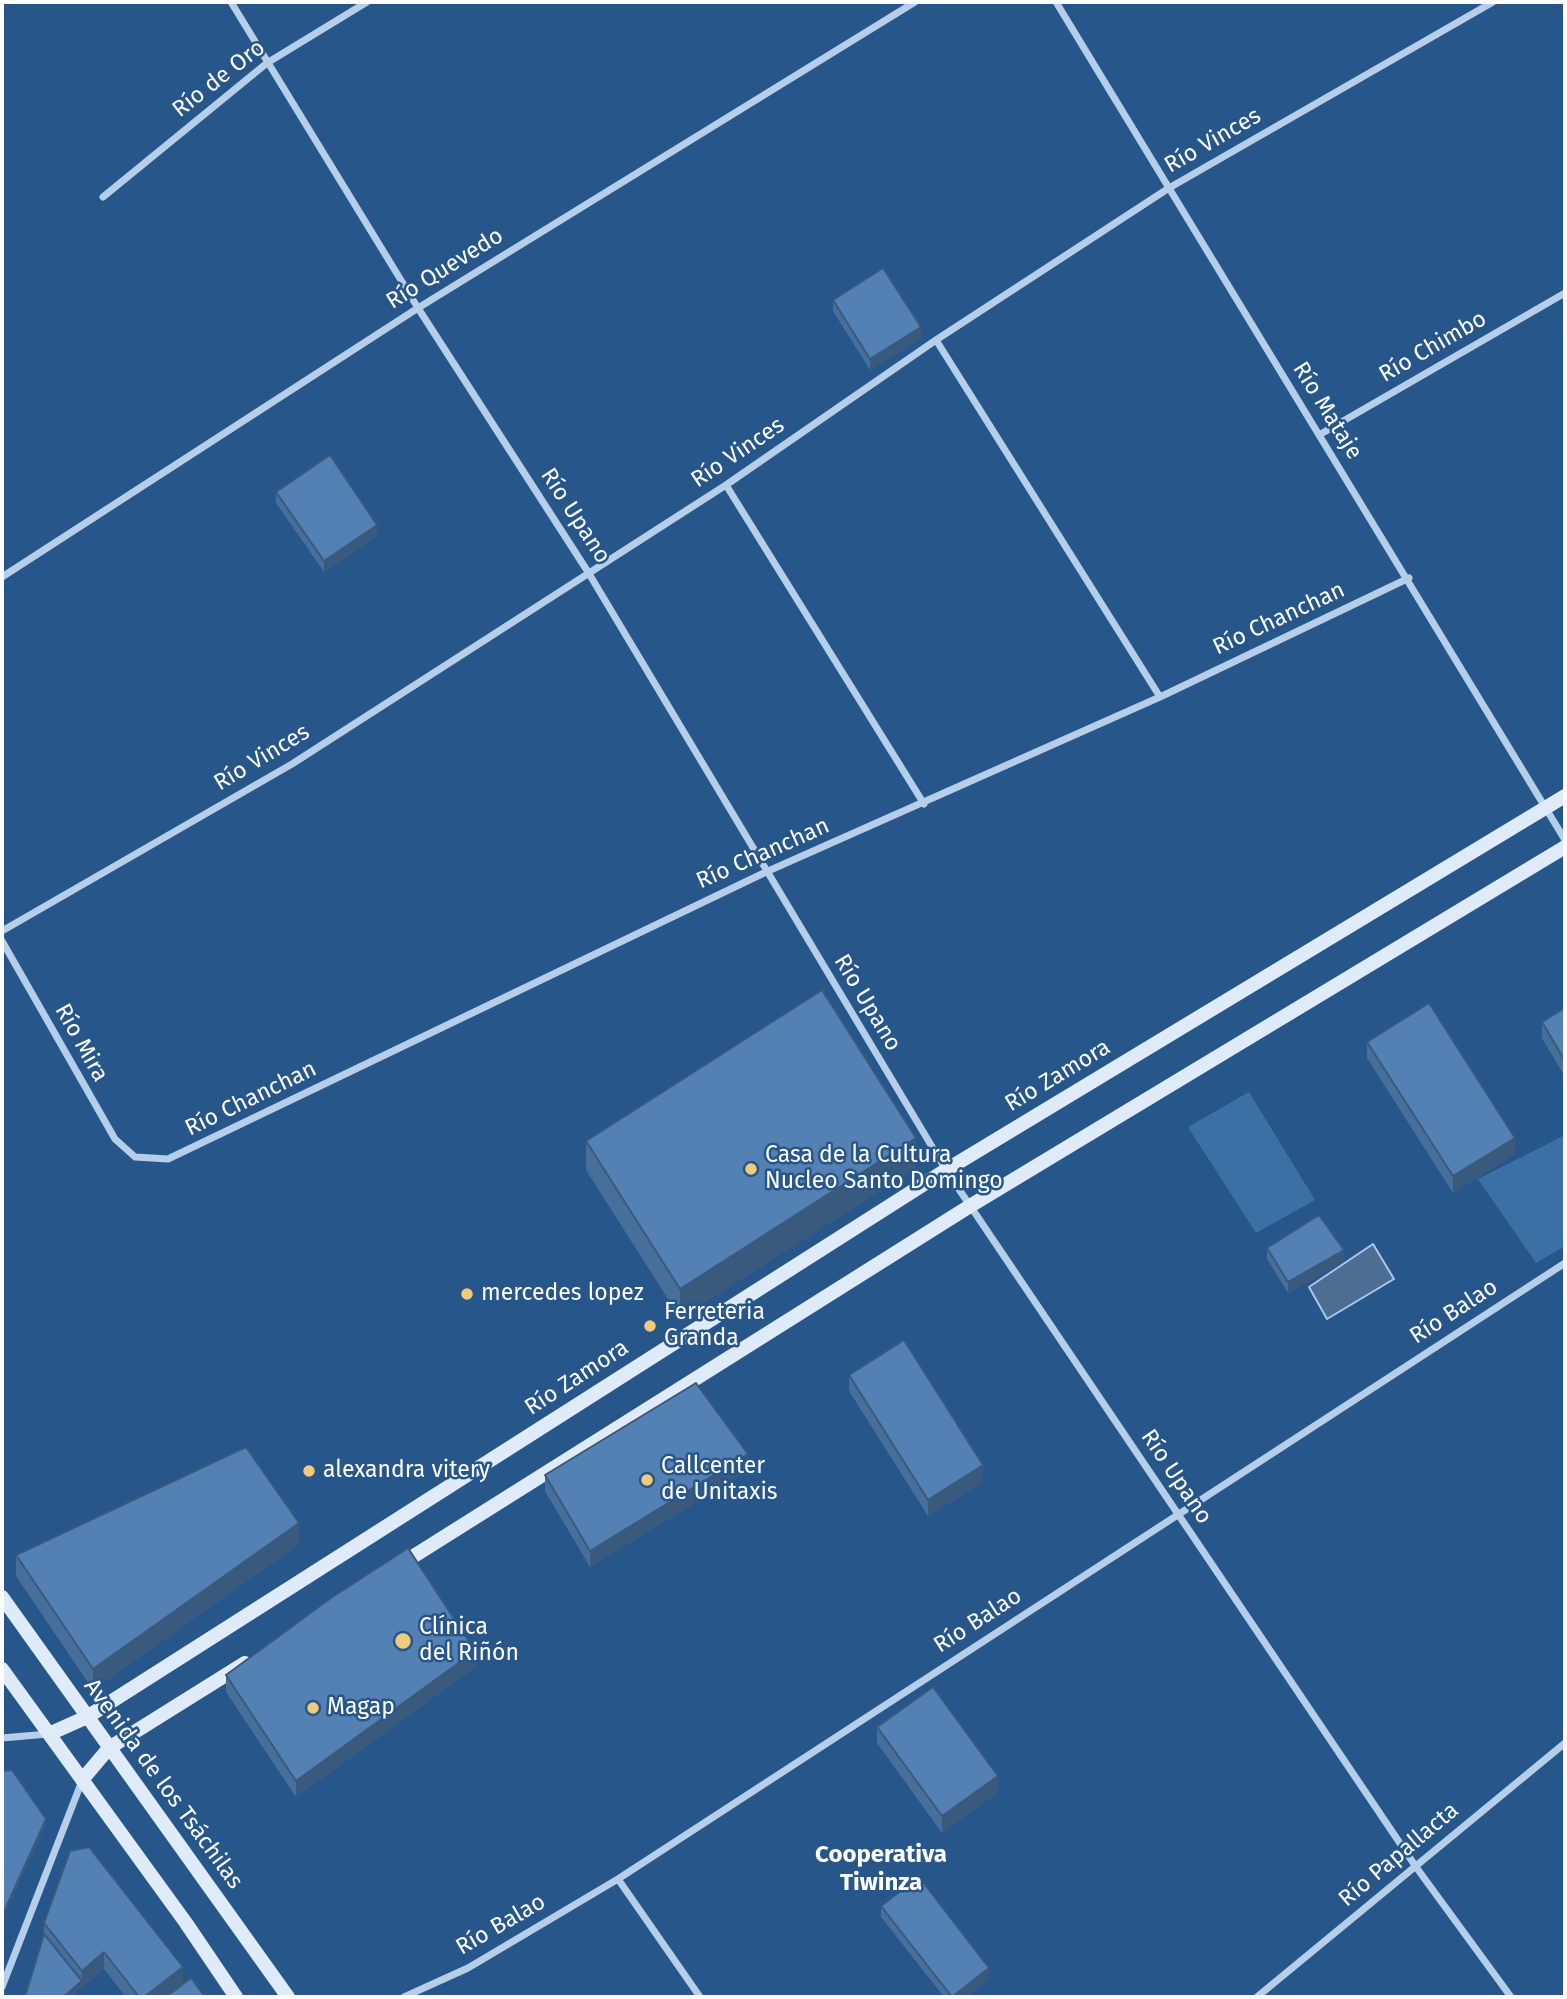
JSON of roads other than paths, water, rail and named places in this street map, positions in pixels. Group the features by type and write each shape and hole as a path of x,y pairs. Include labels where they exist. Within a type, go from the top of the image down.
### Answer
{"street":[{"name":"Río Upano","path":"231,2 418,308 588,572 946,1170 1416,1867 1511,1997"},
{"name":"Río de Oro","path":"103,197 267,63 367,2"},
{"name":"Río Quevedo","path":"2,577 418,308 915,2"},
{"name":"Río Mataje","path":"1056,2 1409,578 1565,840"},
{"name":"Río Vinces","path":"2,931 292,764 726,485 936,340 1169,188 1493,2"},
{"name":"Río Chimbo","path":"1319,435 1565,293"},
{"path":"936,340 1160,697"},
{"path":"726,485 924,804"},
{"name":"Río Chanchan","path":"135,1157 168,1159 190,1150 766,872 1160,697 1409,578"},
{"name":"Río Zamora","path":"2,1738 49,1734 87,1717 946,1170 1565,796"},
{"path":"380,1577 970,1206 1565,847"},
{"name":"Río Mira","path":"2,941 97,1111 115,1139 135,1157"},
{"name":"Río Balao","path":"404,1997 468,1969 618,1879 1565,1263"},
{"name":"Avenida de los Tsáchilas","path":"2,1597 288,1997"},
{"path":"2,1987 82,1780 109,1748 262,1652"},
{"path":"2,1669 186,1923 236,1997"},
{"name":"Río Papallacta","path":"1257,1997 1565,1743"},
{"path":"618,1879 700,1997"}],"place":[{"name":"Casa de la Cultura Nucleo Santo Domingo","path":"751,1169"},
{"name":"mercedes lopez","path":"467,1294"},
{"name":"Ferreteria Granda","path":"650,1326"},
{"name":"alexandra vitery","path":"309,1471"},
{"name":"Callcenter de Unitaxis","path":"647,1480"},
{"name":"Clínica del Riñón","path":"403,1641"},
{"name":"Magap","path":"313,1708"}],"district":[{"name":"Cooperativa Tiwinza","path":"881,1869"}]}
